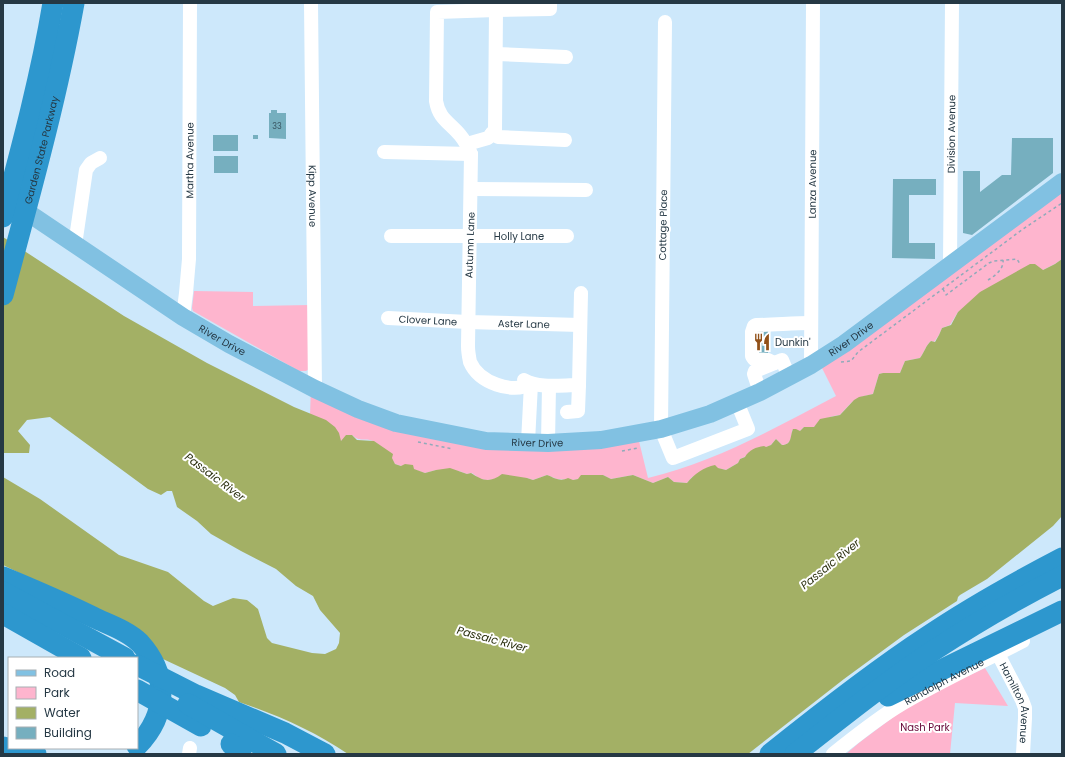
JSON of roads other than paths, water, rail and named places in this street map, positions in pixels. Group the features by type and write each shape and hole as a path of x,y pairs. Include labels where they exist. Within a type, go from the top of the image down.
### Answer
{"highway":[{"name":"Garden State Parkway","path":"3,295 53,3"},
{"name":"Garden State Parkway","path":"3,217 23,179 65,51 74,3"},
{"path":"770,754 869,677 927,636 986,600 1062,558"},
{"path":"795,754 878,690 935,649 994,613 1062,576"},
{"path":"3,577 50,596 122,630 139,642 150,656 157,670 161,686 161,702 157,720 147,736 138,744"},
{"path":"7,601 80,657"},
{"path":"7,601 107,657"},
{"path":"7,601 123,657"},
{"path":"801,754 854,716 890,694 1062,611"},
{"path":"138,666 196,695 285,733 319,751"},
{"path":"138,676 276,754"},
{"path":"138,691 236,749 250,754"},
{"path":"12,749 36,754"}],"main road":[{"name":"River Drive","path":"3,196 183,317 229,344 315,389 358,409 396,423 486,441 548,443 601,440 661,429 710,414 760,392 811,365 844,344 1062,182"}],"street":[{"name":"Martha Avenue","path":"183,317 189,259 190,3"},
{"name":"Kipp Avenue","path":"311,3 315,389"},
{"path":"469,149 459,134 443,119 437,109 436,101 429,91 436,66 437,12 453,7 493,6 550,9 550,3"},
{"name":"Lanza Avenue","path":"811,365 813,3"},
{"name":"Division Avenue","path":"950,265 952,3"},
{"path":"384,152 469,149 488,138 495,130 496,54 493,6"},
{"name":"Cottage Place","path":"661,429 665,22"},
{"path":"496,54 566,57"},
{"path":"492,132 498,137 565,140"},
{"name":"Autumn Lane","path":"469,149 472,188 468,346 482,365 495,374 503,377 524,380 531,384 549,386 579,384"},
{"path":"75,245 86,170 91,162 100,158"},
{"path":"472,188 586,190"},
{"name":"Holly Lane","path":"391,236 567,236"},
{"path":"567,412 578,411 581,293"},
{"name":"Clover Lane","path":"388,318 468,322"},
{"name":"Aster Lane","path":"468,322 580,325"},
{"path":"774,363 768,360 754,359 752,356 752,332 754,326 784,323 811,323"},
{"path":"760,392 754,372 782,360 789,377"},
{"path":"528,442 531,384"},
{"path":"548,443 549,386"},
{"path":"661,429 673,458 748,429 737,402"},
{"name":"Randolph Avenue","path":"833,754 895,708 960,672 1062,622"},
{"name":"Hamilton Avenue","path":"998,654 1022,700 1024,708 1023,754"}],"water":[{"name":"Passaic River","path":"3,237 124,316 207,363 294,407 326,420 335,427 339,433 341,441 346,435 352,435 357,440 374,441 393,454 392,458 395,464 401,466 405,464 413,465 414,469 425,473 450,468 467,474 471,473 486,480 494,479 502,474 533,480 547,475 560,480 568,478 573,480 578,479 581,475 603,475 611,479 633,475 653,483 668,477 674,482 687,483 700,471 707,467 715,465 718,468 726,470 738,463 740,459 745,457 753,449 771,445 776,439 782,445 785,445 790,440 793,429 800,431 804,427 814,427 820,419 840,415 854,400 859,397 873,394 879,374 900,373 905,361 920,358 929,343 931,341 935,342 942,328 951,325 958,312 980,292 1030,264 1035,264 1043,270 1062,259 1062,516 1053,526 987,579 960,595 957,601 904,635 844,679 748,754 348,754 295,724 268,712 239,702 235,695 225,688 118,638 46,586 3,565 3,477 40,499 119,555 168,572 204,601 213,606 233,598 247,600 258,609 267,638 272,643 312,653 325,654 336,649 339,643 340,633 320,610 313,596 296,586 276,569 211,534 197,521 177,507 172,491 167,491 161,495 148,489 50,417 27,420 18,431 30,445 29,453 3,453"}],"place":[{"name":"Dunkin'","path":"762,342"}],"park label":[{"name":"Nash Park","path":"925,727"}]}
